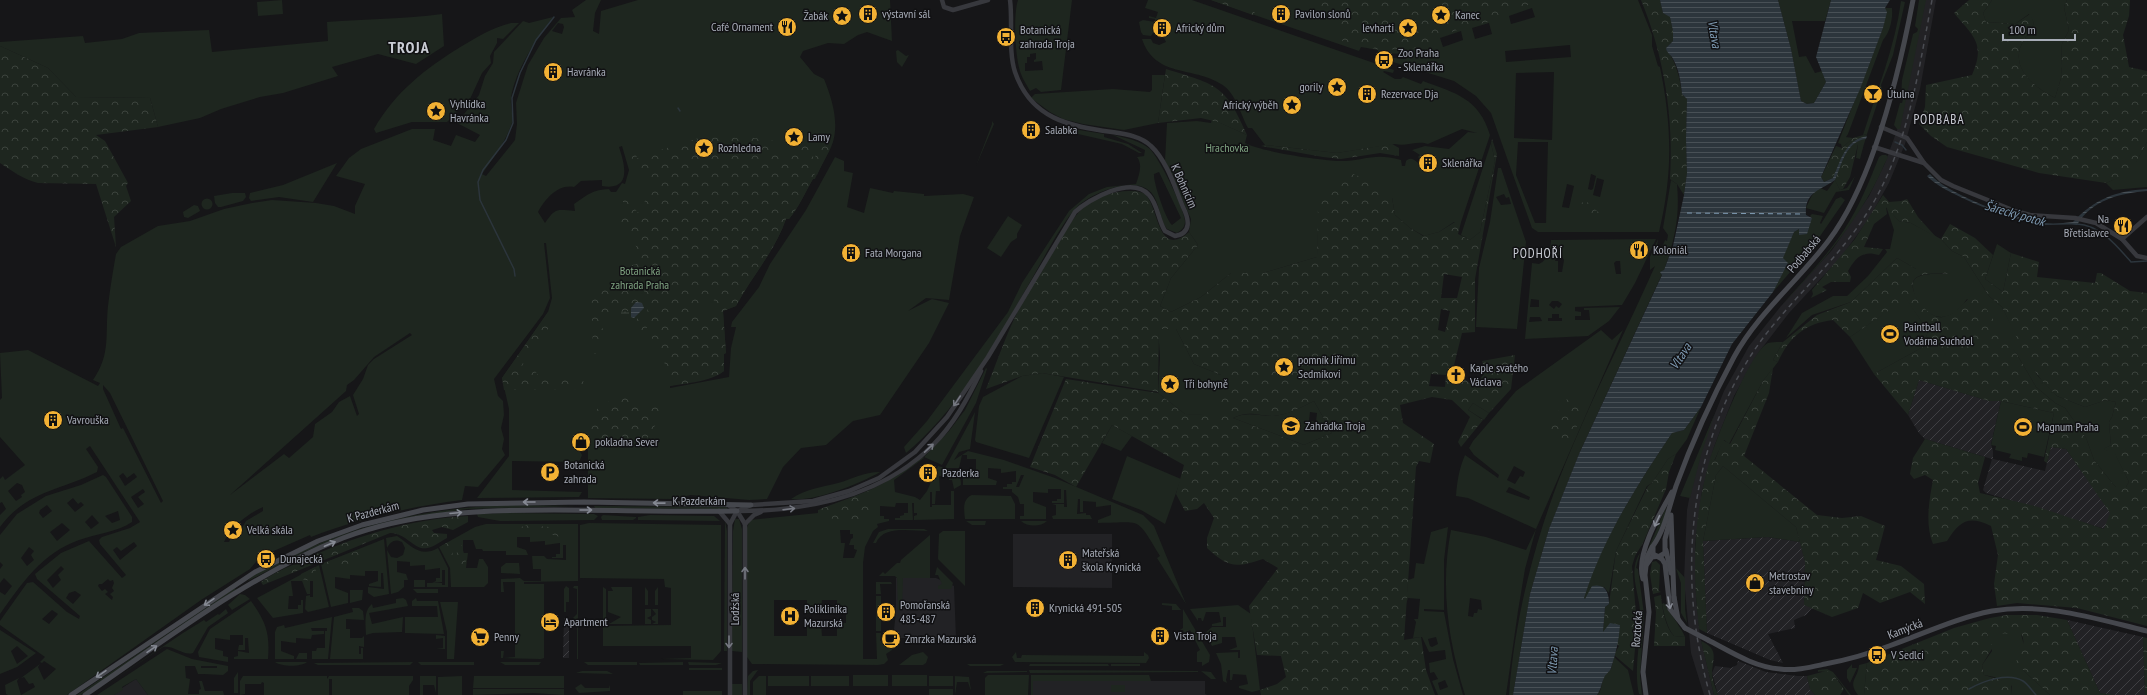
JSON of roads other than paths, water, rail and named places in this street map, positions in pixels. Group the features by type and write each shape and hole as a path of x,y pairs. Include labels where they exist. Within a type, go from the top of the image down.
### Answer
{"main road":[{"name":"Podbabská","path":"1653,545 1660,536 1676,486 1718,388 1735,355 1753,328 1830,239 1854,198 1881,127 1897,74 1913,0"},
{"path":"1646,586 1640,569 1642,558 1664,507 1676,486"},
{"name":"K Pazderkám","path":"71,695 255,572 318,540 362,525 423,510 468,504 584,502 751,505"},
{"name":"Podbabská","path":"1666,549 1665,539 1671,515 1671,504"},
{"name":"K Pazderkám","path":"85,695 256,580 303,555 364,531 423,517 474,511 737,511"},
{"path":"1671,515 1674,600"},
{"path":"1653,545 1661,542 1666,549 1679,622"},
{"name":"Roztocká","path":"1646,695 1643,672 1649,612 1646,586 1646,565 1647,555 1653,545"},
{"name":"Kamýcká","path":"1653,545 1653,552 1662,559 1664,564 1670,609 1685,628 1752,662 1780,669 1794,669 1839,661 1874,652 1952,622 1993,611 2046,609 2147,631"},
{"path":"1646,565 1651,558 1663,555 1666,549"}],"street":[{"path":"942,0 944,7 953,10 988,0"},
{"name":"K Bohnicím","path":"988,357 1075,212 1093,198 1122,189 1136,188 1144,190 1153,200 1163,228 1167,233 1179,235 1185,231 1188,224 1187,217 1173,184 1161,160 1151,146 1132,136 1080,128 1062,122 1036,106 1028,97 1021,86 1014,65 1010,0"},
{"path":"1881,127 1907,138 1924,164 1941,180 1953,186 2015,211 2030,215 2075,218 2096,223 2122,239 2136,256 2147,258"},
{"path":"1874,147 1924,164"},
{"path":"1904,158 1911,154 1913,149"},
{"path":"2122,239 2147,217"},
{"name":"K Pazderkám","path":"751,505 777,504 826,498 860,487 887,473 904,461 932,435 988,357"},
{"name":"K Pazderkám","path":"737,511 764,511 813,506 838,499 875,485 911,464 934,444 955,418 966,402 988,357"},
{"name":"K Pazderkám","path":"726,504 737,511 745,524 754,515 764,511"},
{"path":"737,511 751,505"},
{"path":"719,511 730,524"},
{"name":"Lodžská","path":"730,695 730,524 737,511"},
{"name":"Lodžská","path":"745,524 745,695"}],"water":[{"name":"Vltava","path":"1660,0 1778,0 1791,49 1801,101 1807,104 1814,103 1826,82 1816,57 1831,0 1890,0 1885,8 1887,12 1883,28 1860,89 1821,177 1824,182 1833,178 1841,158 1849,146 1860,138 1867,136 1866,139 1859,141 1849,149 1835,180 1819,189 1811,196 1806,207 1806,215 1812,218 1807,234 1799,235 1799,229 1794,232 1783,258 1788,263 1773,292 1732,344 1701,407 1684,430 1672,433 1646,472 1611,533 1584,598 1585,599 1592,586 1597,585 1604,587 1608,596 1609,604 1605,607 1603,632 1610,623 1620,625 1613,662 1597,695 1513,695 1530,594 1549,529 1579,454 1662,275 1660,272 1664,270 1673,246 1684,195 1687,173 1687,99 1682,94 1677,67 1666,48 1673,41 1673,31 1670,17 1663,13"},
{"path":"1930,174 1939,182 1967,198 2001,212 2033,221 2048,223 2073,222 2089,207 2115,194 2136,190 2147,189 2147,191 2108,199 2090,209 2077,225 2046,225 2001,214 1983,207 1949,191 1936,183 1927,176"},
{"path":"636,302 642,303 644,308 634,318 631,317 631,308"}],"waterway":[{"path":"515,276 514,269 480,200 478,182 483,170 506,140 513,123 512,98 520,73 536,40 554,17"},
{"name":"Šárecký potok","path":"1895,142 1902,145 1906,150"},
{"path":"2077,224 2085,225 2101,232 2114,243 2131,262 2147,261"},
{"path":"1969,689 1981,683 2003,677 2010,677 2023,681 2036,695"}],"railway":[{"path":"1710,695 1699,649 1693,602 1692,554 1696,507 1705,461 1719,416 1740,374 1766,334 1838,252 1876,198 1888,174 1905,126 1918,76 1932,0"}],"place":[{"name":"výstavní sál","path":"868,14"},
{"name":"Pavilon slonů","path":"1281,14"},
{"name":"Kanec","path":"1441,15"},
{"name":"Žabák","path":"842,16"},
{"name":"Café Ornament","path":"787,27"},
{"name":"Africký dům","path":"1162,28"},
{"name":"levharti","path":"1408,28"},
{"name":"Botanická zahrada Troja","path":"1006,37"},
{"name":"Zoo Praha - Sklenářka","path":"1384,60"},
{"name":"Havránka","path":"553,72"},
{"name":"gorily","path":"1337,87"},
{"name":"Rezervace Dja","path":"1367,94"},
{"name":"Útulna","path":"1873,94"},
{"name":"Africký výběh","path":"1292,105"},
{"name":"Vyhlídka Havránka","path":"436,111"},
{"name":"Salabka","path":"1031,130"},
{"name":"Lamy","path":"794,137"},
{"name":"Rozhledna","path":"704,148"},
{"name":"Sklenářka","path":"1428,163"},
{"name":"Na Břetislavce","path":"2123,226"},
{"name":"Koloniál","path":"1639,250"},
{"name":"Fata Morgana","path":"851,253"},
{"name":"Paintball Vodárna Suchdol","path":"1890,334"},
{"name":"pomník Jiřímu Sedmíkovi","path":"1284,367"},
{"name":"Kaple svatého Václava","path":"1456,375"},
{"name":"Tři bohyně","path":"1170,384"},
{"name":"Vavrouška","path":"53,420"},
{"name":"Zahrádka Troja","path":"1291,426"},
{"name":"Magnum Praha","path":"2023,427"},
{"name":"pokladna Sever","path":"581,442"},
{"name":"Botanická zahrada","path":"550,472"},
{"name":"Pazderka","path":"928,473"},
{"name":"Velká skála","path":"233,530"},
{"name":"Dunajecká","path":"266,559"},
{"name":"Mateřská škola Krynická","path":"1068,560"},
{"name":"Metrostav stavebniny","path":"1755,583"},
{"name":"Krynická 491-505","path":"1035,608"},
{"name":"Pomořanská 485-487","path":"886,612"},
{"name":"Poliklinika Mazurská","path":"790,616"},
{"name":"Apartment","path":"550,622"},
{"name":"Vista Troja","path":"1160,636"},
{"name":"Penny","path":"480,637"},
{"name":"Zmrzka Mazurská","path":"891,639"},
{"name":"V Sedlci","path":"1877,655"}],"district":[{"name":"TROJA","path":"409,47"},
{"name":"PODBABA","path":"1939,119"},
{"name":"PODHOŘÍ","path":"1538,253"}],"park label":[{"name":"Hrachovka","path":"1227,148"},
{"name":"Botanická zahrada Praha","path":"640,278"}]}
